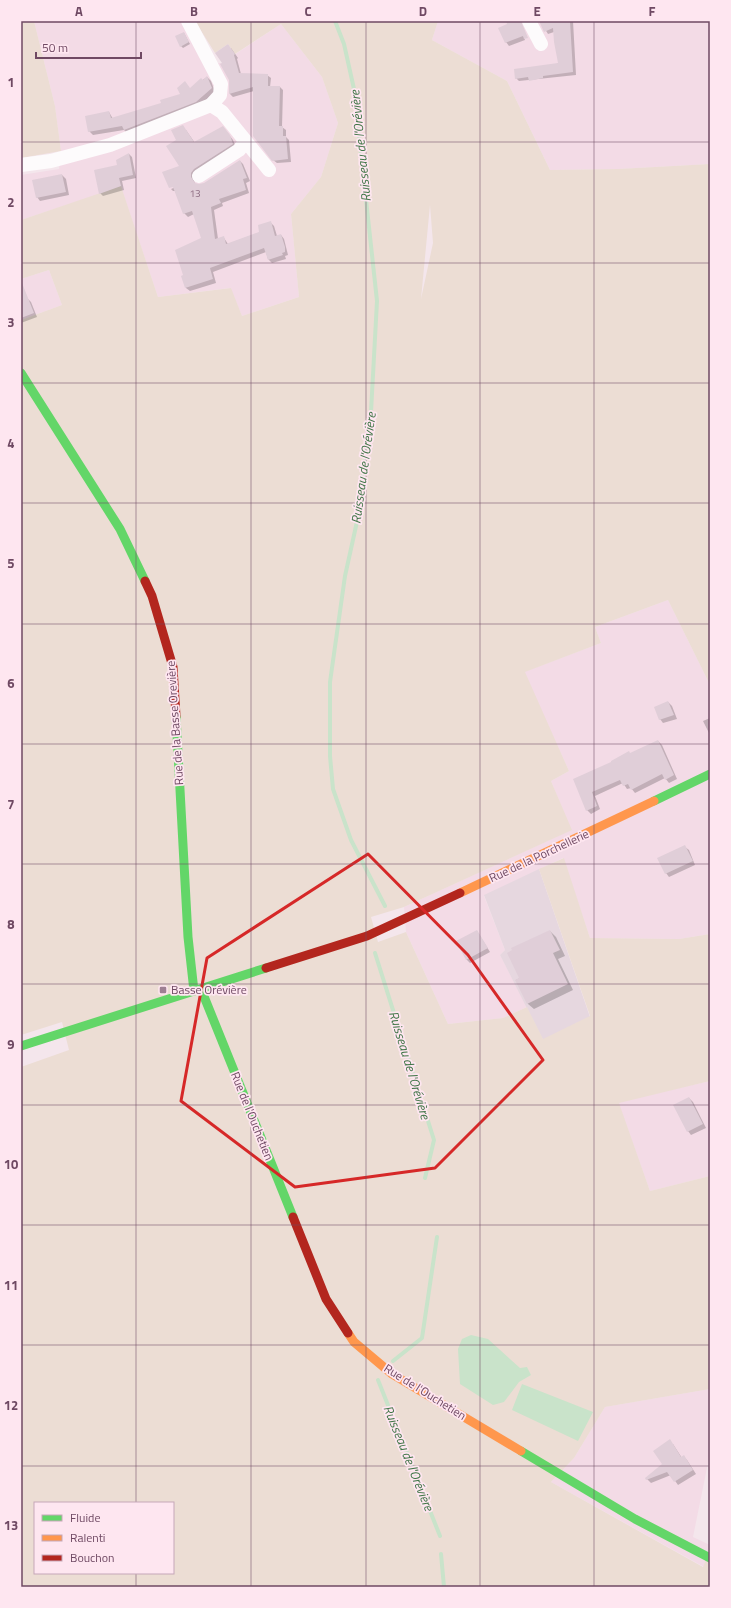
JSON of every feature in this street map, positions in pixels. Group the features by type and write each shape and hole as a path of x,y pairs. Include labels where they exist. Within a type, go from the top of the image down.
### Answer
{"street":[{"path":"21,166 51,161 110,145 211,105 220,95 221,84 188,21"},
{"path":"529,21 541,44"},
{"path":"211,105 222,112 269,170"},
{"path":"199,176 238,150 245,142"},
{"name":"Rue de la Basse Orevière","path":"21,373 120,529 152,596 173,667 188,937 197,990"},
{"name":"Rue de la Porchellerie","path":"21,1046 367,936 710,774"},
{"name":"Rue de l'Ouchetien","path":"197,990 326,1299 354,1342 399,1378 635,1519 710,1558"}],"highlighted area":[{"path":"368,854 468,955 543,1060 435,1168 295,1187 181,1101 207,958"}],"shaded area":[{"path":"21,21 34,21 55,106 61,151 21,158"},
{"path":"34,21 182,21 204,63 222,63 281,24 322,77 338,123 321,177 291,214 299,297 242,316 230,288 158,297 121,187 21,220 21,175 59,169 61,151 55,106"},
{"path":"195,21 438,21 432,40 507,81 550,170 618,169 710,164 710,685 668,600 595,627 601,643 525,672 569,771 551,781 572,830 404,907 371,917 378,942 406,932 448,1024 503,1018 527,1007 543,1039 590,1016 539,869 564,858 590,938 679,939 710,934 710,1081 619,1103 650,1191 710,1176 710,1389 605,1407 574,1458 551,1482 703,1567 710,1550 710,1587 21,1587 21,1067 69,1050 62,1022 21,1035 21,320 62,305 49,270 21,279 21,220 121,186 158,297 231,288 242,316 299,297 291,214 321,177 338,123 322,77 281,24 235,54 228,44 215,53","holes":["430,205 433,243 421,299"]},
{"path":"438,21 710,21 710,164 618,169 550,170 507,81 432,40"},
{"path":"49,270 62,305 21,320 21,279"},
{"path":"668,600 710,685 710,934 679,939 590,938 563,858 484,896 505,950 500,955 527,1007 503,1018 448,1024 406,932 404,907 571,830 551,781 569,771 524,672 601,643 595,627"},
{"path":"539,869 590,1017 543,1040 500,955 505,950 484,895"},
{"path":"710,1081 710,1176 650,1191 618,1102"},
{"path":"471,1335 488,1339 520,1368 527,1367 531,1375 519,1382 504,1402 493,1405 460,1384 458,1349 462,1339"},
{"path":"522,1384 593,1412 578,1441 512,1410"},
{"path":"710,1389 710,1453 693,1537 710,1545 710,1550 704,1567 551,1482 574,1458 605,1407"}],"building":[{"path":"506,21 521,21 528,38 524,39 523,36 505,43 498,28 507,24"},
{"path":"539,21 570,21 573,72 543,76 543,78 529,81 528,77 515,79 514,69 558,63 553,28 544,32"},
{"path":"184,32 189,42 180,47 175,36"},
{"path":"228,44 235,54 239,73 268,74 268,86 280,86 279,126 283,126 283,136 286,136 288,159 272,161 253,136 253,87 229,94 229,80 220,64 222,63 215,53"},
{"path":"207,76 212,88 196,102 124,130 122,126 88,132 85,116 109,111 111,118 161,103 160,100 180,94 177,88 185,81 190,88 201,78 203,80"},
{"path":"183,125 194,142 223,126 230,135 233,144 194,169 191,173 191,177 195,183 204,183 240,160 247,178 243,179 246,190 219,199 221,203 211,207 215,239 224,236 226,244 259,232 258,225 271,221 275,236 281,234 285,247 285,252 282,253 283,255 268,260 264,248 210,268 213,279 185,288 181,276 183,275 175,250 201,238 192,211 183,214 173,187 169,188 162,172 179,166 166,146 176,140 171,130"},
{"path":"129,153 133,175 119,178 121,186 99,194 94,170 117,165 116,160"},
{"path":"62,174 66,192 36,198 32,180"},
{"path":"21,283 34,313 21,318"},
{"path":"668,701 674,715 659,720 654,707"},
{"path":"658,740 674,775 665,780 662,774 631,790 628,784 623,786 620,780 592,792 597,806 586,811 573,779 611,762 629,751 630,753"},
{"path":"685,845 693,861 665,874 657,858"},
{"path":"477,930 488,948 466,960 456,941"},
{"path":"550,930 560,950 553,953 568,984 527,1004 515,980 519,978 507,953 512,950 511,948"},
{"path":"689,1097 703,1124 687,1132 673,1105"},
{"path":"670,1439 681,1457 684,1455 693,1470 674,1482 667,1472 646,1480 645,1478 662,1464 653,1451"}],"waterway":[{"name":"Ruisseau de l'Orévière","path":"335,21 344,44 354,89 377,301 371,412 358,517 345,576 330,682 330,756 333,789 351,840 385,906"},
{"name":"Ruisseau de l'Orévière","path":"375,953 434,1140 425,1178"},
{"name":"Ruisseau de l'Orévière","path":"393,1361 422,1338 437,1237"},
{"name":"Ruisseau de l'Orévière","path":"378,1380 440,1536"},
{"name":"Ruisseau de l'Orévière","path":"441,1554 444,1587"}],"traffic: fast":[{"path":"21,373 120,529 145,581"},
{"path":"176,716 188,937 194,991"},
{"path":"654,801 710,774"},
{"path":"21,1046 266,968"},
{"path":"201,989 293,1217"},
{"path":"521,1451 635,1519 710,1558"}],"traffic: slow":[{"path":"460,893 654,801"},
{"path":"348,1333 354,1342 392,1374 521,1451"}],"traffic: jam":[{"path":"145,581 152,596 173,667 176,716"},
{"path":"266,968 367,936 460,893"},
{"path":"293,1217 326,1299 348,1333"}],"place":[{"name":"Basse Orévière","path":"163,990"}]}
